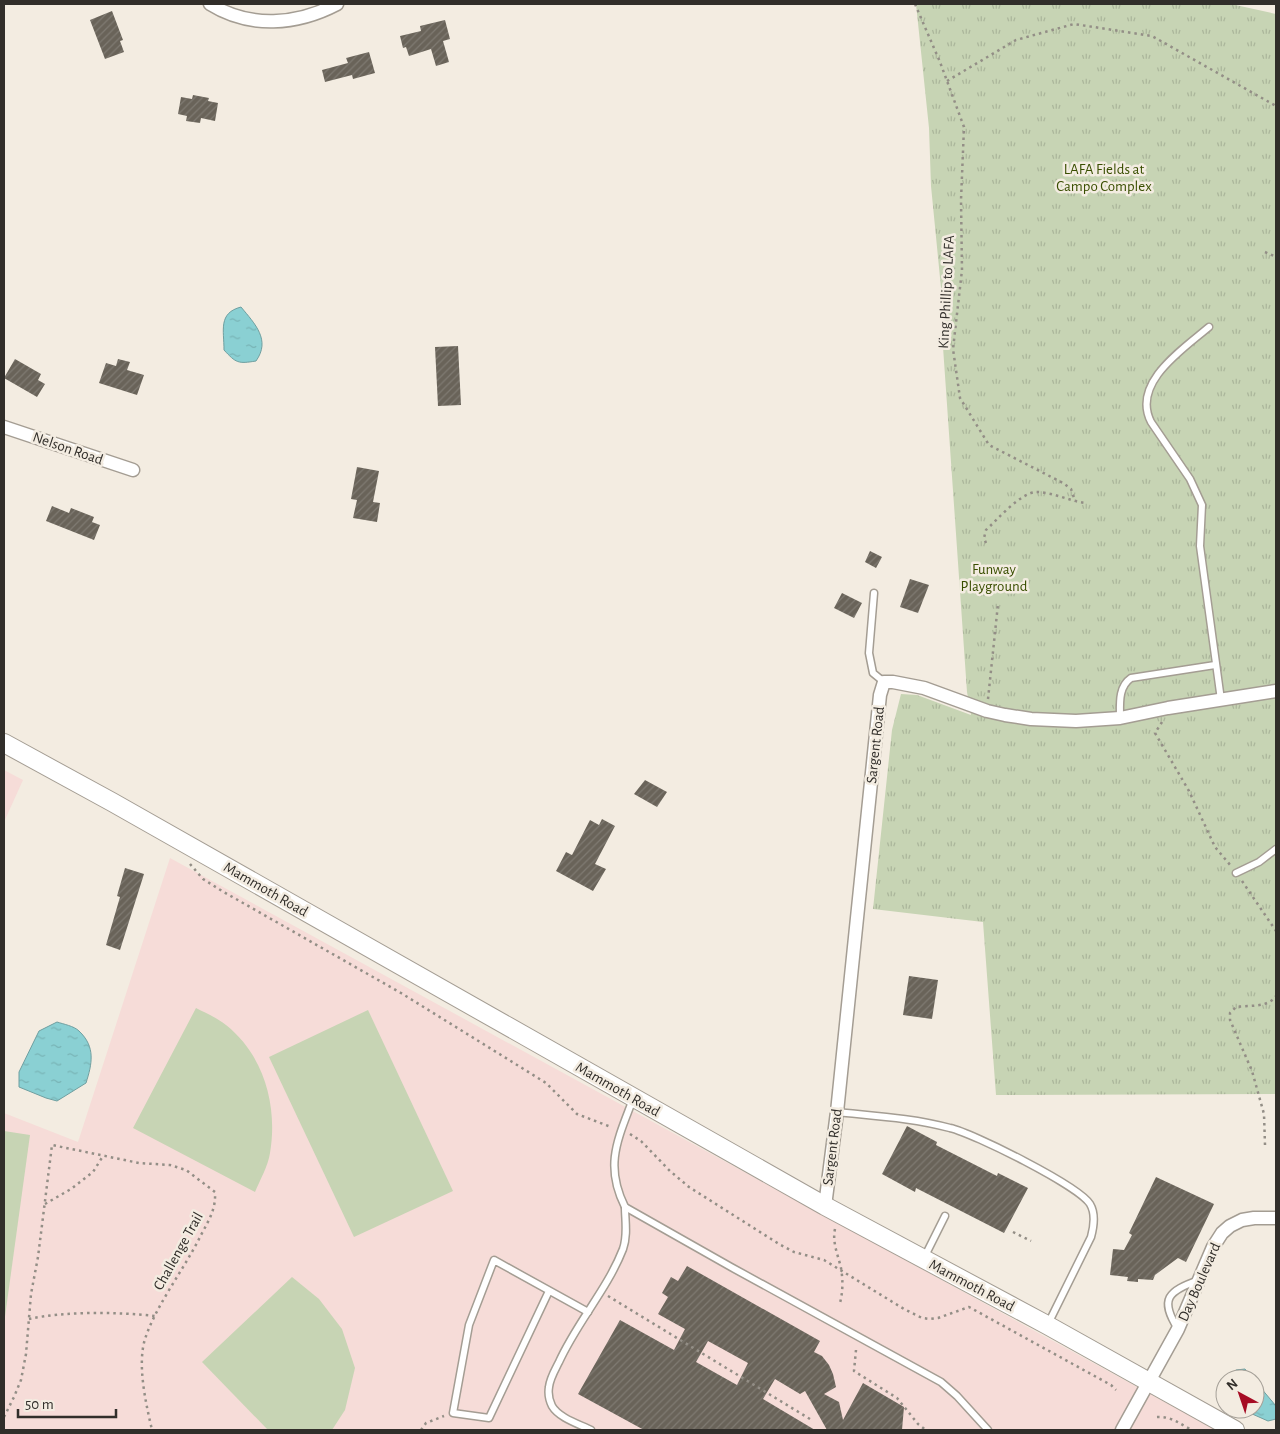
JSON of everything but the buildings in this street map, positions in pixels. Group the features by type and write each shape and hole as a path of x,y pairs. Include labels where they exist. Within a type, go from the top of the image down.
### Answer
{"main road":[{"name":"Mammoth Road","path":"4,743 128,811 825,1206 1047,1325 1235,1430"}],"street":[{"path":"210,4 237,16 260,22 273,22 291,21 308,17 337,4"},
{"name":"Nelson Road","path":"4,426 133,470"},
{"path":"884,682 924,688 987,710 1031,718 1062,720 1120,718 1168,708 1276,692"},
{"name":"Sargent Road","path":"825,1206 837,1112 880,695 884,682"},
{"name":"Day Boulevard","path":"1122,1430 1178,1329 1213,1247 1222,1233 1230,1226 1242,1220 1276,1218"}],"lane":[{"path":"1208,327 1161,370 1151,384 1146,405 1147,415 1190,479 1202,505 1200,546 1221,700"},
{"path":"874,593 869,652 873,673 884,682"},
{"path":"1120,718 1121,694 1126,681 1131,678 1215,665"},
{"path":"1236,873 1259,862 1276,849"},
{"path":"591,1430 554,1409 549,1398 548,1388 566,1346 601,1292 624,1246 626,1231 625,1207 620,1197 613,1165 621,1131 634,1098"},
{"path":"837,1112 917,1121 953,1128 1008,1153 1074,1189 1085,1198 1094,1216 1091,1237 1047,1325"},
{"path":"625,1207 941,1382 958,1396 988,1430"},
{"path":"924,1260 945,1216"},
{"path":"549,1291 489,1418 453,1413 469,1325 494,1260 588,1312"},
{"path":"1178,1329 1169,1314 1168,1300 1180,1286 1200,1280"}],"path":[{"name":"King Phillip to LAFA","path":"915,4 964,127 961,200 962,270 953,349 960,398 989,445 1063,483 1071,489 1075,501"},
{"path":"947,81 1016,40 1074,24 1152,36 1276,106"},
{"path":"1265,252 1276,257"},
{"path":"986,543 984,538 986,530 1029,494 1036,492 1086,503"},
{"path":"987,710 998,604"},
{"path":"1168,708 1160,727 1155,733 1188,791 1215,848 1236,873 1276,931"},
{"path":"185,859 198,874 222,891 401,994 546,1083 576,1114 611,1127"},
{"path":"1265,1145 1264,1114 1252,1070 1230,1020 1230,1013 1236,1006 1266,1004 1273,1001 1276,996"},
{"path":"630,1134 641,1141 670,1171 689,1187 794,1252 816,1257 841,1270 872,1291 922,1318 930,1320 969,1307 1111,1385 1116,1390"},
{"name":"Challenge Trail","path":"45,1204 52,1145 139,1163 170,1165 186,1170 215,1192 216,1204 210,1218 155,1316 144,1340 143,1382 152,1430"},
{"path":"4,1417 21,1380 45,1204 71,1189 93,1172 104,1156"},
{"path":"835,1228 833,1237 843,1284 840,1303"},
{"path":"1013,1232 1031,1240"},
{"path":"601,1292 810,1419"},
{"path":"29,1319 43,1315 65,1314 135,1314 155,1316"},
{"path":"856,1350 854,1371 897,1398 918,1424 926,1430"},
{"path":"421,1430 426,1423 453,1413"},
{"path":"1157,1417 1165,1416 1192,1430"}],"shaded area":[{"path":"4,770 23,780 4,822"},
{"path":"170,858 1216,1430 4,1430 4,1113 78,1142"}],"green space":[{"name":"LAFA Fields at Campo Complex","path":"916,4 1231,4 1276,14 1276,1094 996,1095 983,922 873,909 892,730 901,694 917,695 971,715 967,692 943,347 942,298 931,186 929,128"},
{"path":"196,1008 223,1022 239,1037 259,1066 265,1083 270,1100 272,1135 268,1163 255,1192 133,1128"},
{"path":"368,1010 453,1191 354,1237 269,1057"},
{"path":"4,1131 30,1135 4,1324"},
{"path":"292,1277 319,1299 342,1329 355,1368 345,1410 332,1430 268,1430 202,1362"}],"water":[{"path":"241,307 256,326 262,339 262,346 256,361 238,362 224,350 224,323 229,313"},
{"path":"57,1022 71,1026 79,1031 88,1043 91,1062 86,1083 57,1101 19,1087 19,1072 39,1031"},
{"path":"1265,1393 1276,1406 1276,1419 1268,1421 1264,1419"}],"park label":[{"name":"Funway Playground","path":"994,578"}]}
